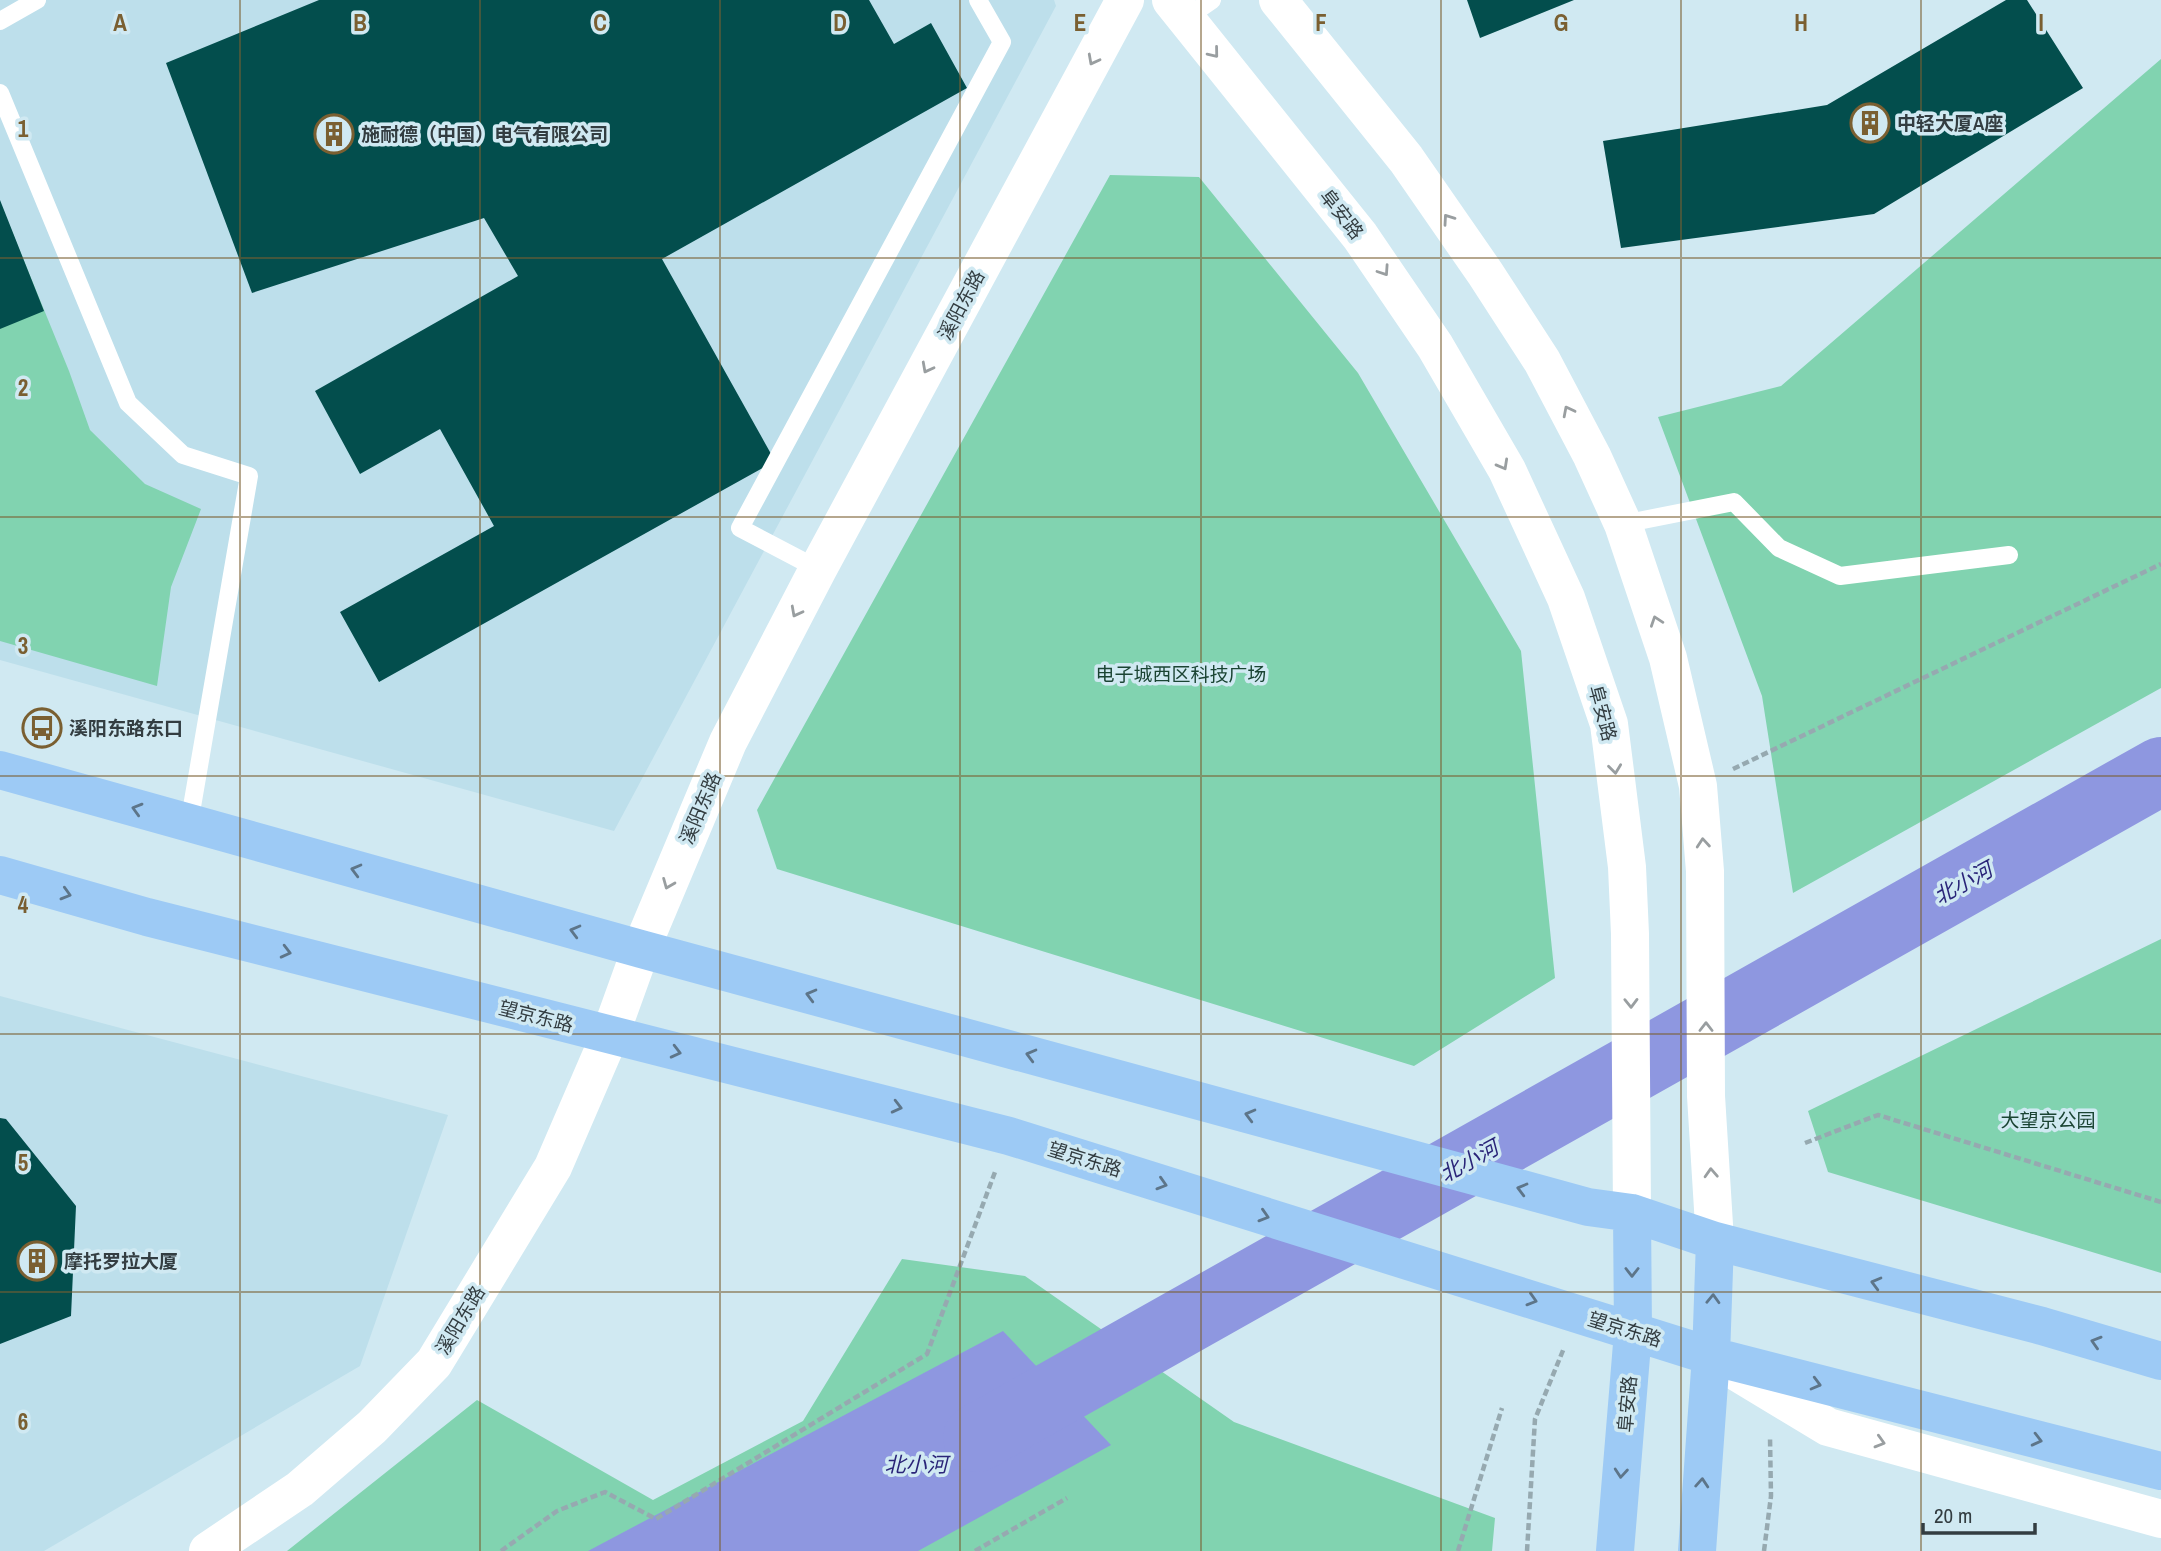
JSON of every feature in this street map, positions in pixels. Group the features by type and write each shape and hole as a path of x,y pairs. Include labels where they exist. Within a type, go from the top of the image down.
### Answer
{"main road":[{"name":"溪阳东路","path":"208,1551 300,1489 372,1427 434,1363 553,1167 610,1035 641,949 728,742 818,569 1125,0"},
{"path":"1278,0 1406,159 1542,361 1592,456 1623,524 1668,658 1698,786 1707,911 1706,1096 1715,1241 1711,1356 1697,1551"},
{"name":"阜安路","path":"1190,6 1360,236 1435,346 1507,470 1566,598 1609,724 1627,867 1630,934 1633,1332 1615,1551"},
{"path":"0,770 641,949 1588,1207 1632,1213 1715,1241 2042,1326 2161,1361"},
{"name":"望京东路","path":"0,876 147,917 1009,1136 1711,1356 2161,1471"},
{"path":"1711,1356 1828,1427 2161,1519"}],"lane":[{"path":"0,21 37,0"},
{"path":"818,569 740,528 1002,42 978,0"},
{"path":"0,93 128,403 183,455 249,476 189,824"},
{"path":"1623,524 1734,502 1779,548 1840,576 2009,555"}],"path":[{"path":"1698,786 2161,564"},
{"path":"1805,1143 1878,1115 2161,1202"},
{"path":"500,1551 557,1511 605,1492 656,1519 927,1354 1009,1136"},
{"path":"1527,1551 1535,1419 1578,1315"},
{"path":"1458,1551 1502,1408"},
{"path":"975,1551 1067,1498"}],"shaded area":[{"path":"0,0 1054,0 1056,6 614,831 0,660"},
{"path":"0,996 448,1115 360,1366 44,1551 0,1551"}],"green space":[{"path":"2161,59 2161,688 1793,893 1762,696 1658,417 1781,386"},
{"name":"电子城西区科技广场","path":"1110,175 1199,177 1358,373 1521,651 1555,978 1414,1066 777,869 757,810"},
{"path":"0,202 69,371 90,430 145,484 201,509 171,587 157,686 0,641"},
{"name":"大望京公园","path":"2161,939 2161,1273 1828,1172 1808,1111"},
{"path":"902,1259 1025,1276 1234,1422 1495,1518 1492,1551 287,1551 477,1400 653,1500 803,1421"}],"water":[{"name":"北小河","path":"1003,1331 1111,1445 918,1551 588,1551"}],"building":[{"path":"319,0 869,0 894,44 931,23 967,88 662,259 775,461 379,682 340,612 494,526 440,429 360,474 315,391 518,276 484,218 252,293 166,63"},
{"path":"1467,0 1574,0 1480,38"},
{"name":"中轻大厦A座","path":"2006,0 2027,0 2083,88 1874,214 1621,248 1603,141 1827,105"},
{"path":"0,200 44,311 0,329"},
{"name":"摩托罗拉大厦","path":"0,1118 6,1119 76,1206 71,1316 0,1344"}],"waterway":[{"name":"北小河","path":"977,1438 2161,771"}],"place":[{"name":"中轻大厦A座","path":"1870,123"},
{"name":"施耐德（中国）电气有限公司","path":"334,134"},
{"name":"溪阳东路东口","path":"42,728"},
{"name":"摩托罗拉大厦","path":"37,1261"}]}
